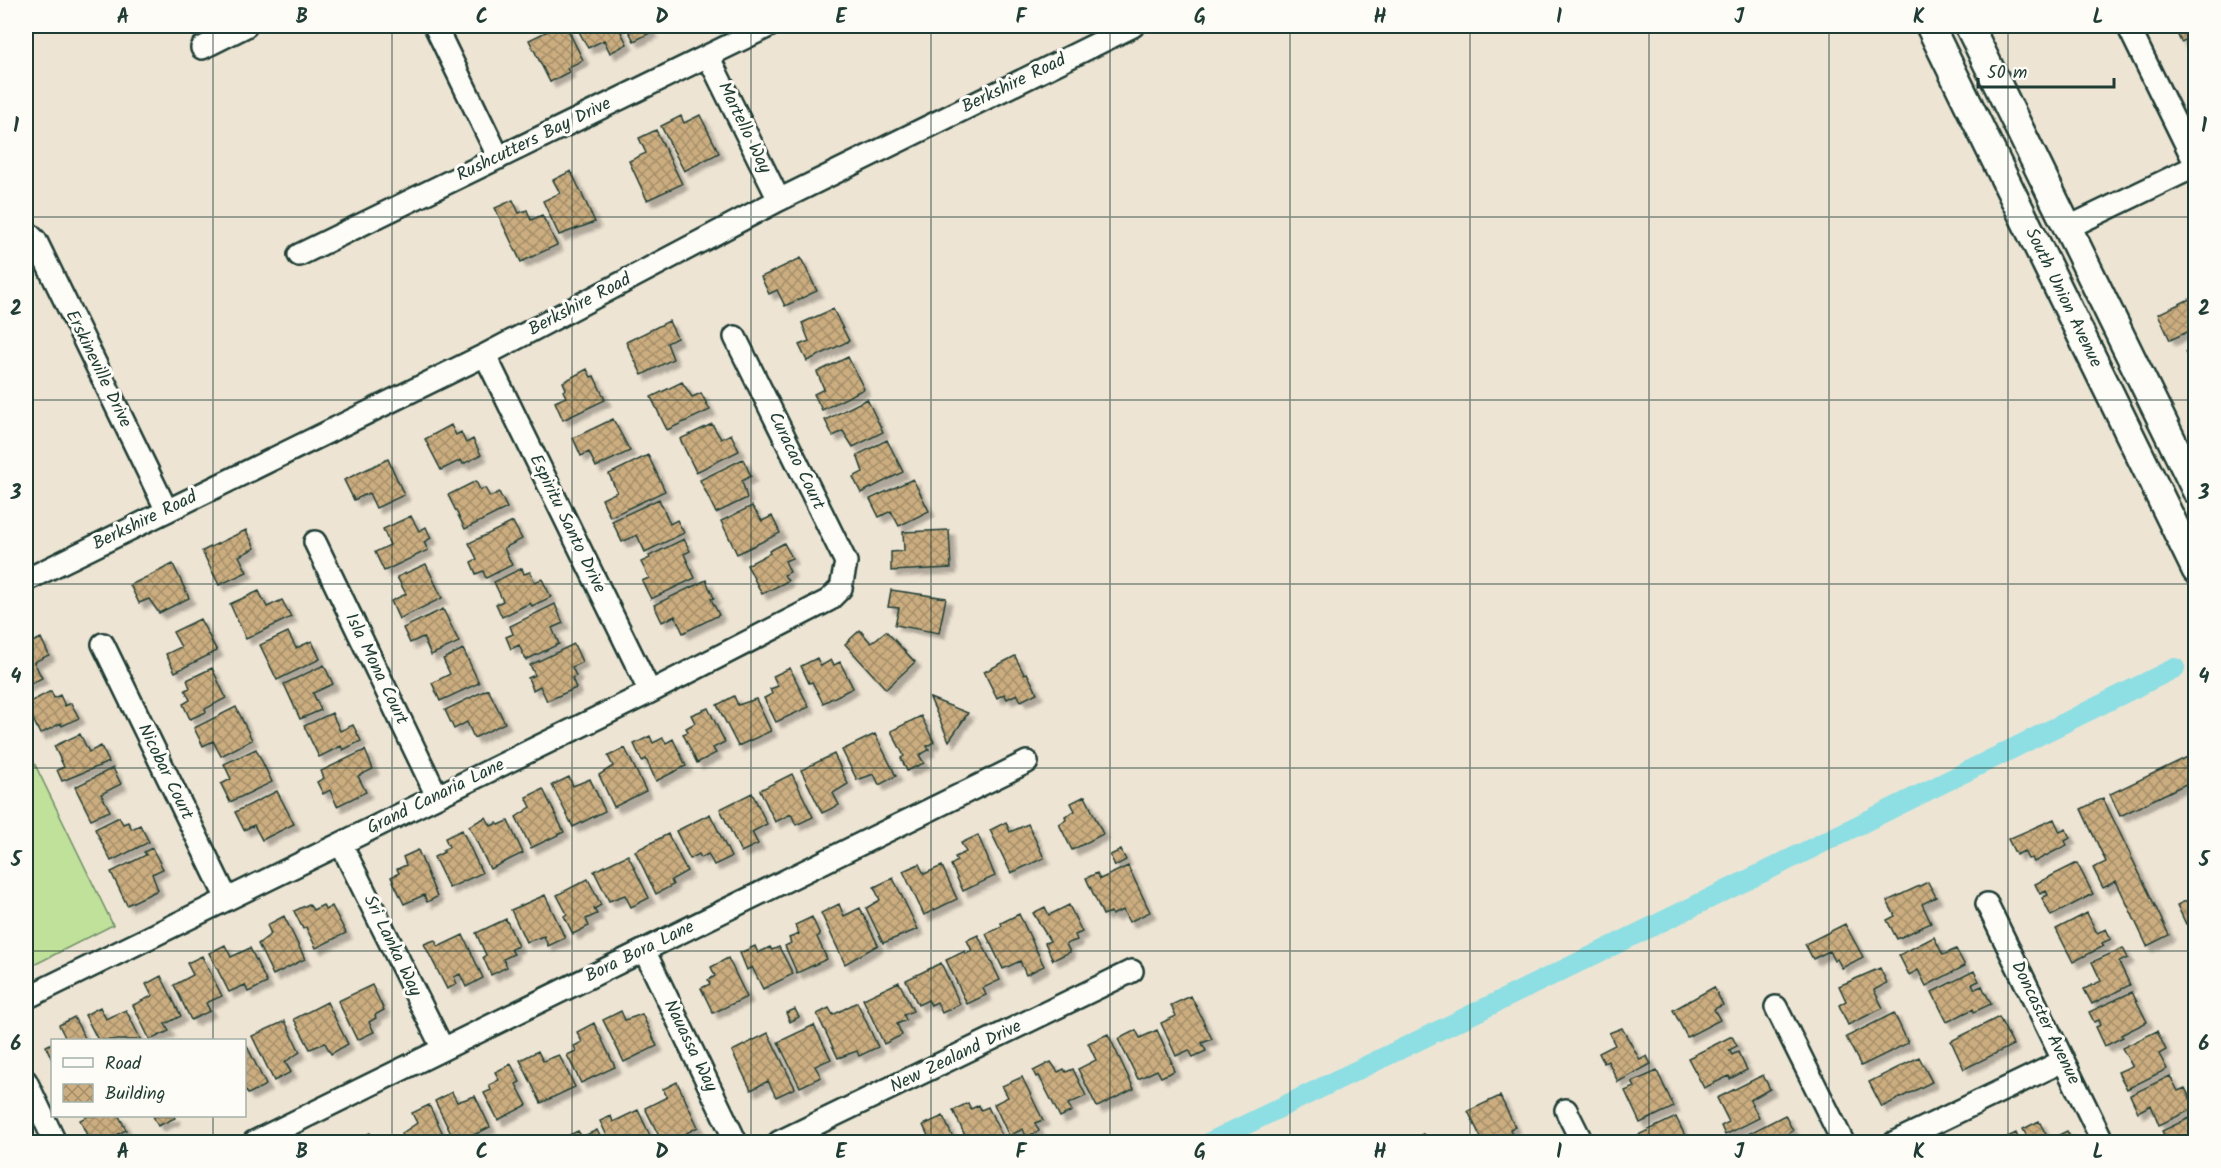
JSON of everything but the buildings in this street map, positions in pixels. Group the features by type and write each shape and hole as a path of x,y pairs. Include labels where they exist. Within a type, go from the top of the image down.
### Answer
{"main road":[{"name":"South Union Avenue","path":"1930,26 2196,570"},
{"name":"South Union Avenue","path":"1969,26 2196,490"}],"street":[{"path":"202,48 246,26"},
{"path":"435,26 499,158"},
{"name":"Rushcutters Bay Drive","path":"299,255 769,26"},
{"name":"Berkshire Road","path":"26,580 485,355 780,200 1133,26"},
{"path":"2067,228 2196,166 2128,26"},
{"name":"Martello Way","path":"708,56 780,200"},
{"name":"Erskineville Drive","path":"26,231 36,241 167,511"},
{"name":"Curacao Court","path":"735,337 846,562 841,588"},
{"name":"Espiritu Santo Drive","path":"485,355 650,692"},
{"name":"Isla Mona Court","path":"315,542 437,796"},
{"name":"Grand Canaria Lane","path":"26,998 650,692 829,600 841,588"},
{"name":"Nicobar Court","path":"103,644 227,899"},
{"name":"Bora Bora Lane","path":"254,1143 1027,762"},
{"name":"Sri Lanka Way","path":"341,843 442,1049"},
{"name":"Doncaster Avenue","path":"1987,904 2103,1143"},
{"name":"Nauassa Way","path":"644,950 736,1143"},
{"name":"New Zealand Drive","path":"779,1143 1132,971"},
{"path":"1776,1007 1843,1143"},
{"path":"1895,1143 2063,1061"},
{"path":"26,1081 55,1143"},
{"path":"1566,1110 1582,1143"}],"green space":[{"path":"26,746 113,925 26,969"}],"waterway":[{"path":"1210,1142 1768,870 2175,668"}]}
